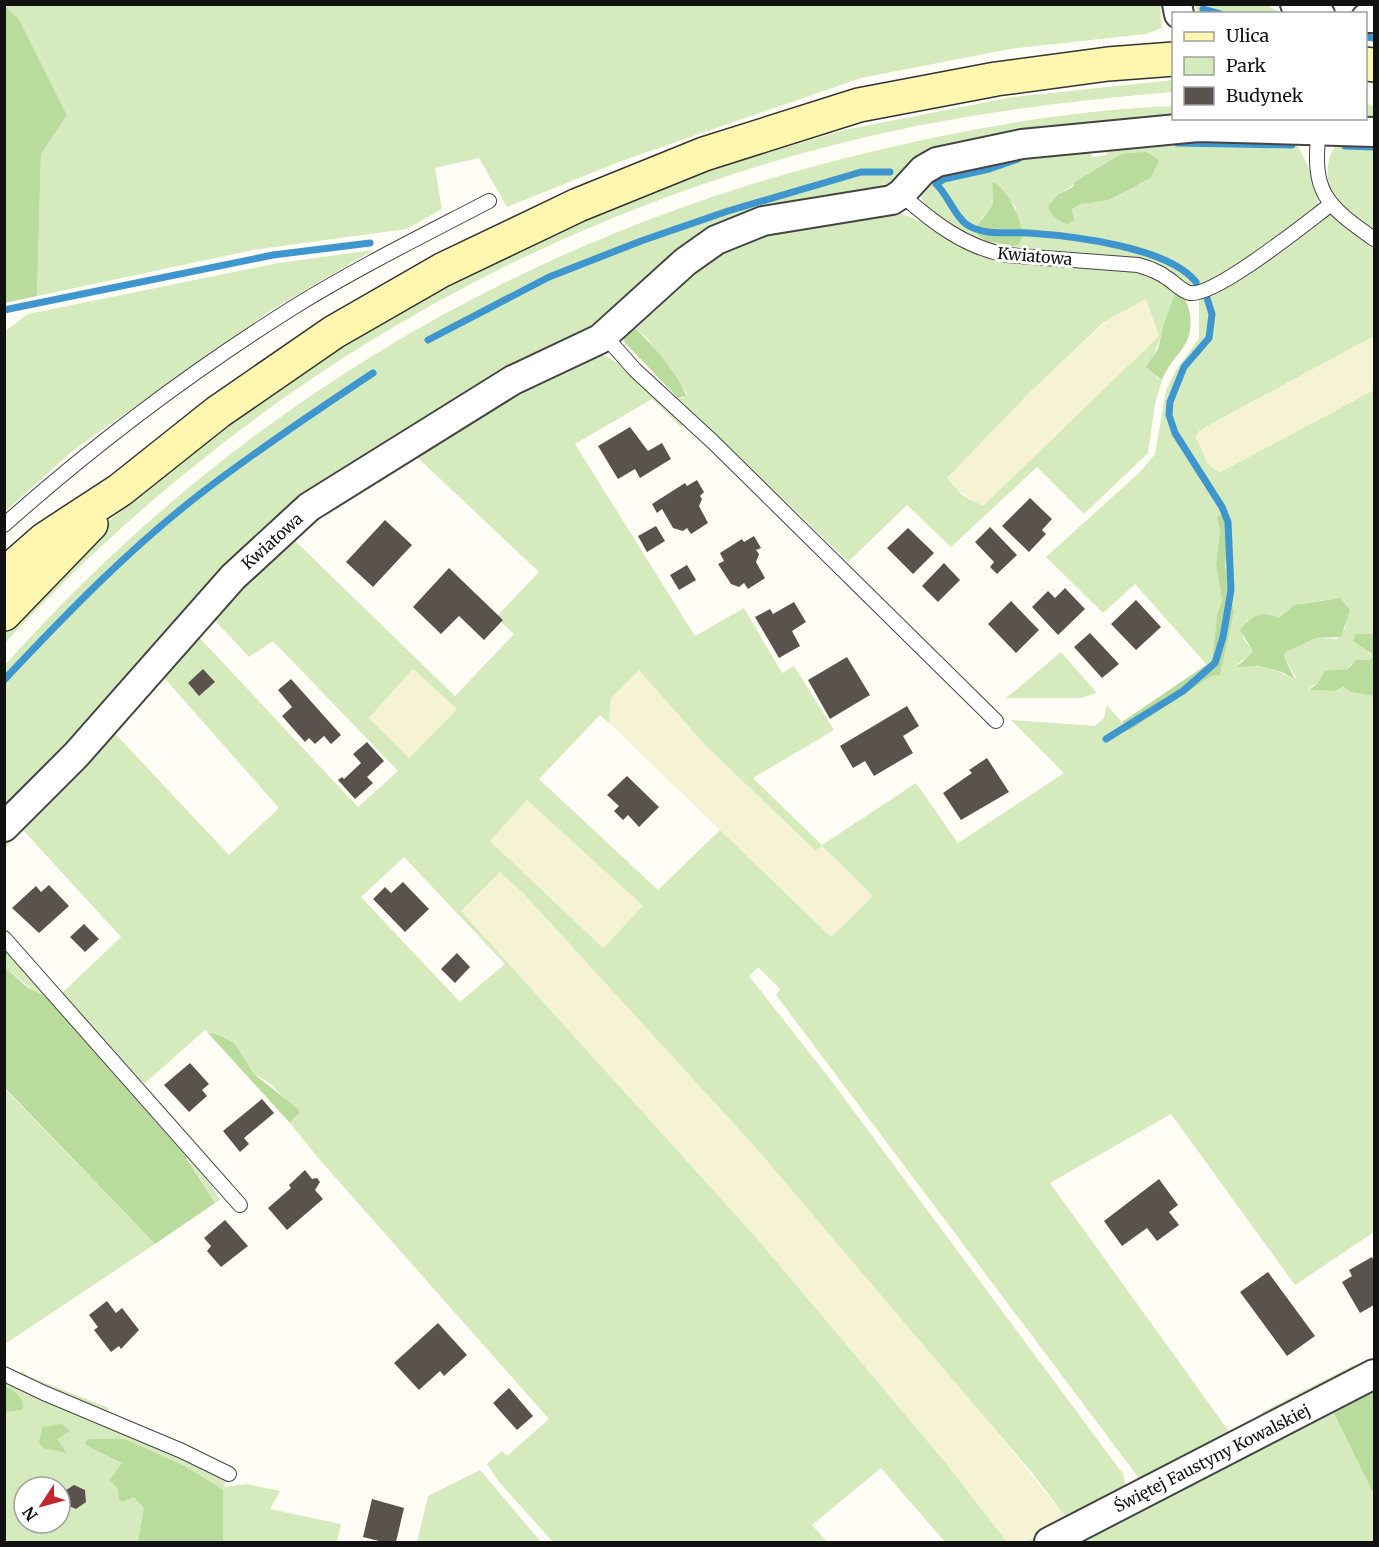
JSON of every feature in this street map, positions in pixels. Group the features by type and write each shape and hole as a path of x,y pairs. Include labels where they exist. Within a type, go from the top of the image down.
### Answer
{"main road":[{"path":"4,575 45,539 120,490 218,412 334,332 469,256 626,184 724,148 859,105 996,79 1108,64 1172,59"},
{"path":"4,614 86,530 120,490"}],"street":[{"path":"901,194 923,170 937,162 1022,144 1197,127 1374,132"},
{"name":"Kwiatowa","path":"4,827 76,755 233,577 296,517 322,498 472,404 540,366 605,336 685,262 705,247 736,230 783,217 888,201 901,194"},
{"name":"Świętej Faustyny Kowalskiej","path":"1049,1542 1374,1374"}],"lane":[{"path":"1319,130 1317,159 1323,190 1330,205 1374,239"},
{"name":"Kwiatowa","path":"901,194 936,223 988,251 1007,255 1120,262 1150,268 1186,292 1202,292 1229,278 1330,205"},
{"path":"4,525 90,453 237,345 295,306 370,263 489,201"},
{"path":"605,336 635,370 713,442 996,721"},
{"path":"4,938 240,1205"},
{"path":"4,1374 182,1451 229,1474"}],"shaded area":[{"path":"1146,299 1159,336 983,507 953,487 947,478 1030,392 1105,322"},
{"path":"1374,336 1374,390 1219,473 1208,464 1196,441 1199,431"},
{"path":"414,668 457,709 409,759 369,718"},
{"path":"639,669 707,747 815,849 822,846 873,896 831,937 609,723 611,698"},
{"path":"527,800 643,906 603,948 489,841"},
{"path":"500,872 524,894 756,1148 963,1390 1067,1519 1025,1542 1007,1542 945,1462 760,1242 461,911"}],"green space":[{"path":"1160,4 1162,28 1146,34 1010,49 861,78 624,160 507,207 479,158 435,168 442,209 407,229 253,250 37,296 41,154 67,115 19,19 4,5"},
{"path":"4,5 19,19 67,115 41,154 37,296 5,303"},
{"path":"1194,5 1267,5 1279,12 1198,12"},
{"path":"1172,80 1172,92 1054,104 936,122 858,139 735,173 617,216 503,268 393,327 289,395 189,470 94,553 5,643 4,625 110,520 216,431 356,335 519,247 680,179 844,130 1013,97"},
{"path":"1367,104 1374,105 1374,123 1097,129 886,191 763,213 606,326 317,495 5,818 5,665 95,572 190,486 291,410 397,341 508,281 624,229 745,186 870,152 945,135 1020,121 1172,106 1172,120 1367,120"},
{"path":"1293,138 1314,182 1318,200 1317,208 1239,267 1205,284 1191,286 1171,275 995,248 956,231 928,209 921,198 920,188 948,170 1086,148 1093,157 1106,155 1110,143","holes":["1121,154 1150,156 1143,183 1076,205 1072,209 1074,220 1059,194","992,182 1016,207 1011,246 992,242 981,219 993,204"]},
{"path":"1374,140 1374,233 1371,226 1367,226 1340,205 1331,191 1327,174 1330,157 1338,143"},
{"path":"1146,152 1159,160 1151,178 1108,200 1080,204 1072,209 1074,220 1068,224 1058,220 1050,212 1048,206 1059,194 1073,187 1075,182 1121,154"},
{"path":"992,182 1004,192 1020,222 1021,240 1015,246 989,241 977,234 978,225 993,204"},
{"path":"890,210 913,218 977,251 1147,272 1176,291 1153,358 1157,377 1162,380 1155,404 1148,453 1084,514 1037,467 951,547 907,505 849,561 858,571 678,398 683,398 687,393 647,338 630,325 727,242","holes":["1146,299 1159,336 983,506 962,495 947,478 1030,392 1104,322"]},
{"path":"1330,213 1374,243 1374,336 1199,431 1196,438 1208,464 1219,473 1374,390 1374,634 1356,634 1372,657 1369,660 1351,664 1348,669 1310,687 1309,690 1334,691 1345,687 1351,692 1374,696 1374,1232 1295,1285 1171,1114 1050,1183 1236,1441 1141,1481 776,995 780,989 758,967 749,976 830,1079 1123,1474 1126,1487 1036,1542 1025,1542 1067,1519 1033,1474 756,1148 524,894 500,872 461,911 760,1242 945,1462 1007,1542 945,1542 881,1468 812,1525 827,1542 553,1542 499,1482 487,1464 502,1451 507,1456 549,1419 319,1159 290,1123 296,1117 290,1104 270,1083 254,1074 235,1044 205,1030 144,1084 233,1184 228,1182 141,1085 143,1083 61,994 121,937 23,830 5,848 5,834 109,727 229,855 279,808 159,672 195,633 358,807 398,771 273,641 249,657 209,614 290,536 455,696 514,634 501,622 503,620 498,615 539,572 418,458 415,450 448,425 600,354 633,375 683,424 682,428 652,399 575,444 695,636 744,608 782,673 794,666 834,730 753,778 822,845 916,783 958,843 1064,773 1011,720 1095,726 1104,718 1107,705 1129,731 1212,676 1220,674 1234,612 1225,566 1230,531 1228,514 1218,516 1220,529 1216,564 1222,600 1217,615 1212,661 1207,665 1135,584 1103,613 1046,557 1139,473 1155,454 1166,390 1176,370 1199,338 1199,297","holes":["1340,598 1346,614 1346,624 1337,639 1316,638 1286,652 1284,656 1296,678 1292,679 1266,668 1238,664 1253,651 1243,638 1246,622 1266,616 1279,618 1289,609 1304,603","413,669 457,709 409,758 369,718","639,670 707,747 815,850 822,846 873,896 831,937 720,830 658,890 539,779 600,715 609,723 611,698","527,800 643,906 603,948 490,841","404,857 505,964 460,1002 361,897"]},
{"path":"374,250 271,310 71,452 5,512 4,332 28,314 278,263"},
{"path":"1176,291 1184,298 1188,307 1189,335 1162,380 1146,367 1158,349 1163,326"},
{"path":"630,325 662,358 678,379 686,396 678,398 625,343 622,335"},
{"path":"1228,514 1230,531 1225,566 1234,612 1220,675 1212,676 1129,731 1122,722 1212,661 1217,615 1222,600 1216,564 1220,529 1217,516"},
{"path":"1340,598 1350,610 1341,637 1316,638 1286,652 1284,656 1295,680 1282,672 1258,666 1237,667 1253,651 1240,630 1248,621 1262,615 1279,618 1294,605"},
{"path":"1356,634 1374,634 1374,696 1351,692 1344,687 1334,691 1309,690 1318,683 1325,671 1348,669 1356,660 1369,660 1372,657 1371,653 1353,641"},
{"path":"1061,652 1097,693 1081,698 1006,698"},
{"path":"4,945 202,1170 220,1200 215,1203 188,1159 39,995 5,967"},
{"path":"5,967 27,987 50,999 173,1137 215,1203 155,1244 5,1088"},
{"path":"207,1032 219,1035 235,1044 254,1074 298,1109 299,1113 290,1123"},
{"path":"4,1088 155,1244 5,1344 4,1344"},
{"path":"1354,1365 1362,1376 1266,1415 1262,1412"},
{"path":"22,1371 28,1376 109,1408 104,1414 19,1374"},
{"path":"4,1379 165,1449 226,1479 224,1487 246,1484 280,1491 270,1509 341,1524 337,1542 5,1542"},
{"path":"1374,1381 1374,1495 1330,1405"},
{"path":"5,1386 21,1398 22,1410 5,1412"},
{"path":"1330,1405 1374,1495 1374,1542 1059,1542"},
{"path":"62,1424 70,1431 57,1439 67,1453 43,1448 39,1442 42,1427"},
{"path":"90,1439 124,1439 185,1466 223,1490 223,1542 138,1542 144,1508 134,1497 123,1502 119,1500 118,1489 110,1480 122,1463 87,1446 85,1442"},
{"path":"480,1470 541,1542 417,1542 428,1496"}],"building":[{"path":"630,427 648,451 662,443 671,459 640,478 635,469 618,479 598,446"},
{"path":"697,480 704,492 700,496 702,499 699,506 708,523 691,534 687,528 683,531 673,528 662,509 657,513 652,504 685,483 687,486"},
{"path":"1030,498 1052,519 1042,530 1046,534 1029,552 1002,526"},
{"path":"385,520 412,545 373,587 346,562"},
{"path":"656,526 665,541 647,552 638,536"},
{"path":"990,527 1017,555 997,574 990,567 994,562 975,542"},
{"path":"908,528 934,553 913,574 887,548"},
{"path":"754,536 761,548 756,550 759,554 756,562 765,578 748,589 744,583 739,587 731,584 718,564 724,561 720,553 742,539 744,542"},
{"path":"944,563 960,580 938,602 922,586"},
{"path":"687,565 696,580 679,590 670,575"},
{"path":"449,568 503,620 484,640 459,616 441,634 413,607"},
{"path":"1065,588 1085,609 1058,635 1032,607 1048,591 1055,598"},
{"path":"1136,600 1161,627 1136,650 1111,624"},
{"path":"1011,601 1039,630 1016,653 988,624"},
{"path":"794,602 806,622 792,631 800,646 779,658 755,617 770,609 773,614"},
{"path":"1090,633 1119,664 1102,678 1074,647"},
{"path":"847,657 870,695 830,719 808,680"},
{"path":"203,669 215,682 199,696 188,683"},
{"path":"291,679 341,735 331,744 324,736 315,744 309,738 305,742 282,716 292,707 278,690"},
{"path":"907,706 919,726 903,736 913,753 874,776 865,761 853,768 840,746"},
{"path":"367,742 384,761 367,777 373,783 355,799 338,780 342,777 344,779 361,763 353,754"},
{"path":"987,758 1009,792 961,820 943,793 972,773 969,770"},
{"path":"627,776 659,807 639,827 628,815 623,820 614,811 619,806 607,795"},
{"path":"403,882 429,909 405,932 373,899 385,887 391,893"},
{"path":"49,885 69,906 39,933 12,908 36,886 41,892"},
{"path":"84,924 99,939 85,952 70,937"},
{"path":"457,953 470,967 455,983 441,969"},
{"path":"190,1063 209,1084 202,1090 207,1096 189,1112 164,1085"},
{"path":"262,1099 274,1113 244,1138 249,1144 240,1152 223,1131"},
{"path":"305,1170 312,1179 317,1178 320,1182 315,1190 323,1199 287,1230 268,1208 291,1188 289,1185"},
{"path":"1159,1179 1178,1205 1169,1212 1179,1225 1157,1241 1147,1228 1122,1246 1104,1221"},
{"path":"225,1220 248,1246 221,1267 207,1251 211,1246 204,1238"},
{"path":"1372,1257 1374,1305 1360,1313 1342,1282 1352,1276 1349,1270"},
{"path":"1268,1272 1315,1336 1287,1356 1240,1292"},
{"path":"107,1301 116,1313 122,1308 139,1330 121,1349 119,1346 111,1352 94,1330 98,1327 89,1315"},
{"path":"438,1323 467,1355 444,1376 440,1371 419,1390 394,1363"},
{"path":"509,1388 533,1416 517,1430 493,1403"},
{"path":"72,1486 85,1490 86,1502 76,1509 72,1507"},
{"path":"372,1499 404,1508 396,1542 383,1542 363,1537"}],"waterway":[{"path":"1203,9 1214,12"},
{"path":"1367,37 1374,38"},
{"path":"1177,143 1292,145"},
{"path":"1345,146 1374,147"},
{"path":"1018,159 989,169 944,179 936,184 962,220 973,228 988,232 1070,237 1118,246 1164,260 1183,270 1196,282"},
{"path":"428,340 549,277 641,241 728,211 861,172 890,172"},
{"path":"4,310 273,255 370,243"},
{"path":"1106,739 1183,691 1215,663 1223,637 1231,590 1228,522 1222,507 1175,433 1169,415 1170,402 1184,367 1209,338 1212,314 1207,298"},
{"path":"4,680 99,583 174,515 264,447 373,373"}]}
